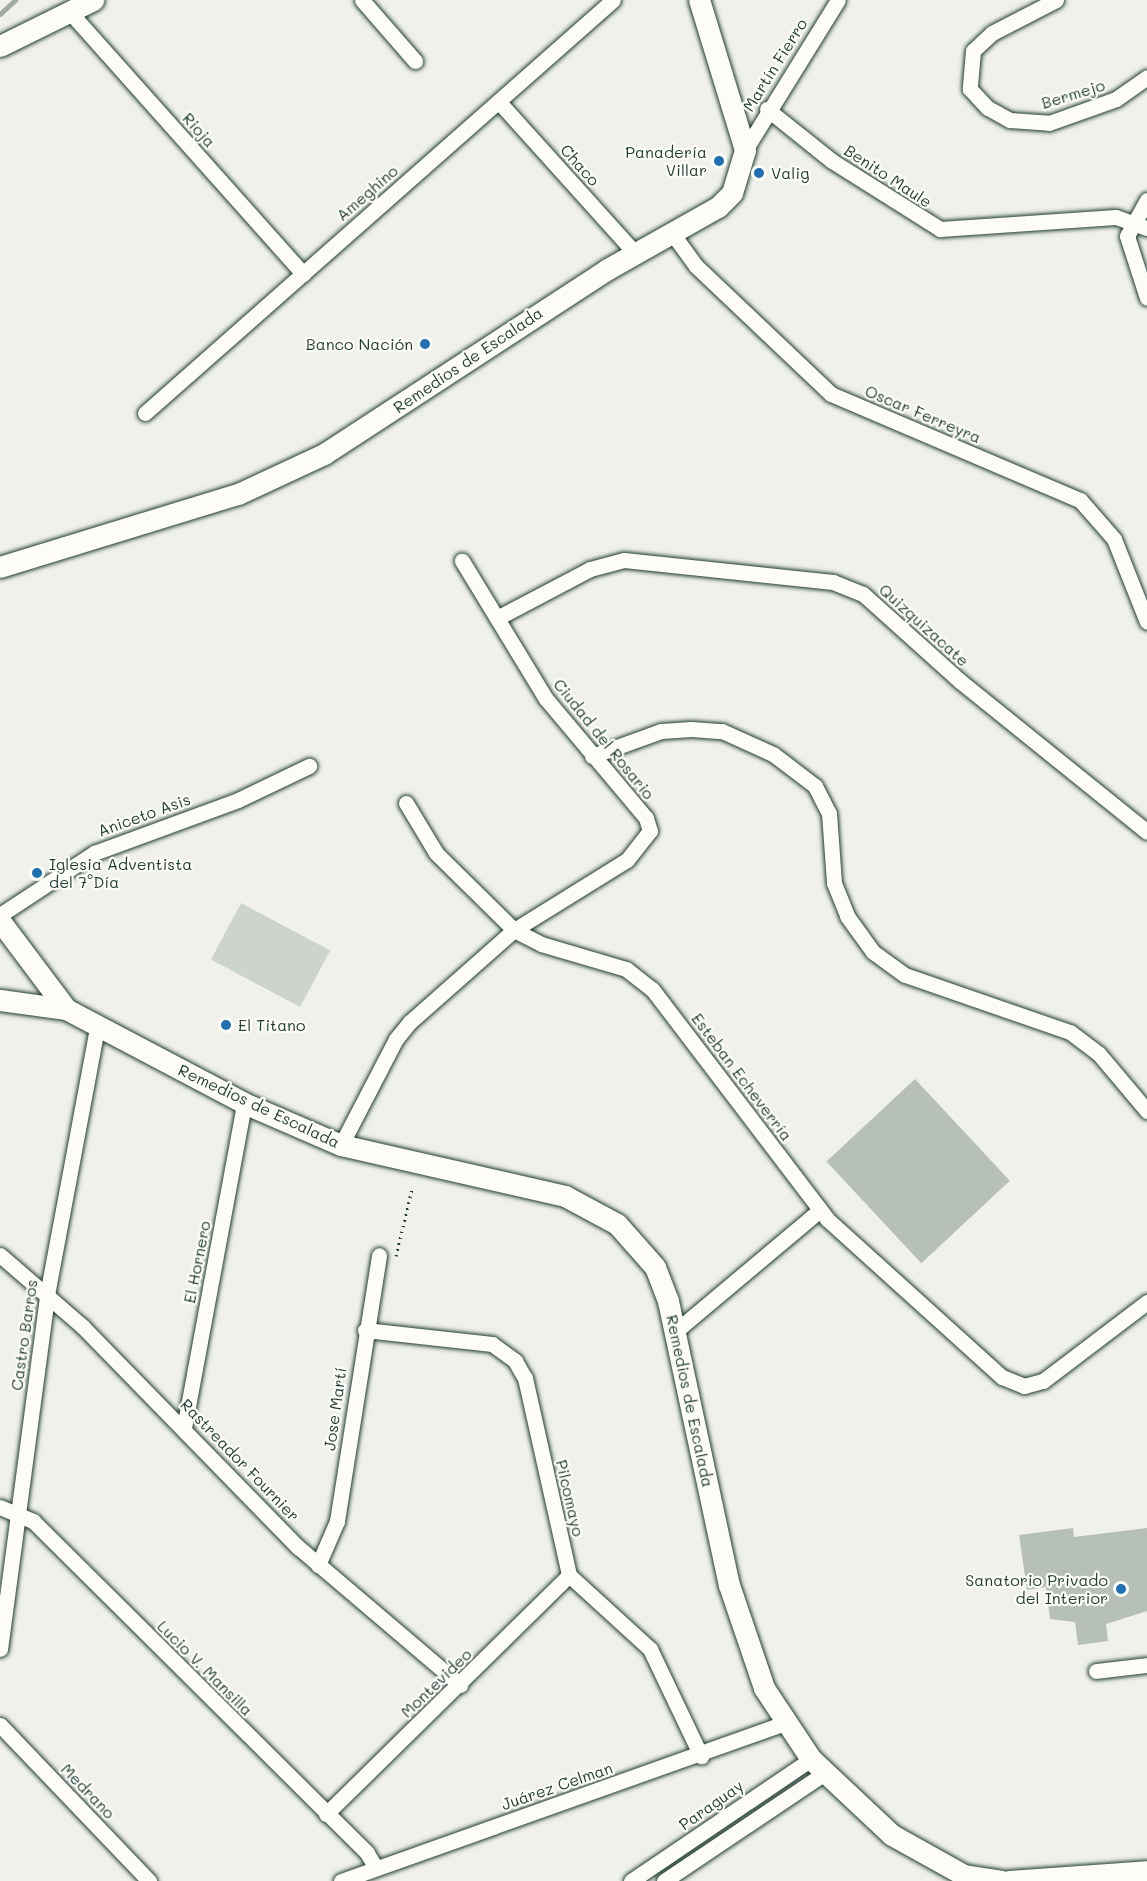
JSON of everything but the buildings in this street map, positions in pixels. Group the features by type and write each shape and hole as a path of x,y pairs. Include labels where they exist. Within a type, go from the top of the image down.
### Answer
{"main road":[{"path":"9,40 93,0"},
{"path":"699,0 745,150"},
{"name":"Remedios de Escalada","path":"0,567 238,494 295,469 732,193 745,150"},
{"name":"Remedios de Escalada","path":"0,921 66,1009 244,1103 341,1145 565,1196 593,1209 617,1224 655,1267 677,1330 732,1595 747,1648 784,1723 818,1766 892,1835 962,1878 1002,1881"},
{"path":"0,1000 66,1009"},
{"path":"1009,1881 1071,1881 1147,1871"}],"street":[{"path":"362,0 415,61"},
{"name":"Ameghino","path":"145,413 613,0"},
{"name":"Martín Fierro","path":"745,150 767,110 838,0"},
{"name":"Bermejo","path":"1056,0 992,33 973,51 970,89 988,108 1010,120 1049,123 1116,99 1147,77"},
{"name":"Rioja","path":"69,11 303,274"},
{"name":"Chaco","path":"499,102 635,253"},
{"name":"Benito Maule","path":"767,110 832,161 940,229 1116,217 1147,228"},
{"path":"1147,200 1132,223 1127,236 1147,297"},
{"name":"Oscar Ferreyra","path":"672,232 696,266 831,394 1080,500 1114,539 1147,622"},
{"name":"Quizquizacate","path":"497,618 590,569 624,560 833,582 863,594 1147,832"},
{"name":"Ciudad del Rosario","path":"341,1145 396,1039 514,930 627,860 650,831 646,818 546,699 462,561"},
{"path":"592,756 661,731 691,729 722,731 773,754 815,786 829,813 834,883 847,916 873,952 905,975 1070,1032 1099,1054 1147,1111"},
{"name":"Aniceto Asis","path":"0,915 94,853 238,800 309,766"},
{"name":"Esteban Echeverría","path":"406,802 436,853 514,930 541,944 626,969 652,989 820,1210 1002,1377 1024,1386 1043,1381 1147,1302"},
{"name":"Castro Barros","path":"0,1649 47,1295 97,1027"},
{"name":"El Hornero","path":"184,1428 244,1103"},
{"path":"677,1330 820,1210"},
{"name":"Rastreador Fournier","path":"0,1255 47,1295 184,1428 318,1565 460,1685"},
{"name":"Jose Martí","path":"318,1565 337,1521 365,1330 379,1255"},
{"name":"Pilcomayo","path":"365,1330 492,1344 514,1361 525,1378 569,1575"},
{"path":"0,1507 19,1511"},
{"name":"Lucio V. Mansilla","path":"19,1511 367,1852 376,1868"},
{"path":"569,1575 650,1649 701,1756"},
{"name":"Montevideo","path":"326,1814 460,1685 569,1575"},
{"path":"1096,1671 1147,1665"},
{"name":"Juárez Celman","path":"341,1881 701,1756 784,1723"},
{"name":"Medrano","path":"0,1725 149,1881"},
{"path":"664,1881 818,1766"},
{"name":"Paraguay","path":"632,1881 818,1766"}],"path":[{"path":"379,1255 396,1256 412,1189"}],"shaded area":[{"path":"241,903 330,950 300,1007 211,960"}],"waterway":[{"path":"0,14 15,0"}],"place":[{"name":"Panadería Villar","path":"719,161"},
{"name":"Valig","path":"759,173"},
{"name":"Banco Nación","path":"425,344"},
{"name":"Iglesia Adventista del 7°Día","path":"37,873"},
{"name":"El Titano","path":"226,1025"},
{"name":"Sanatorio Privado del Interior","path":"1121,1589"}]}
